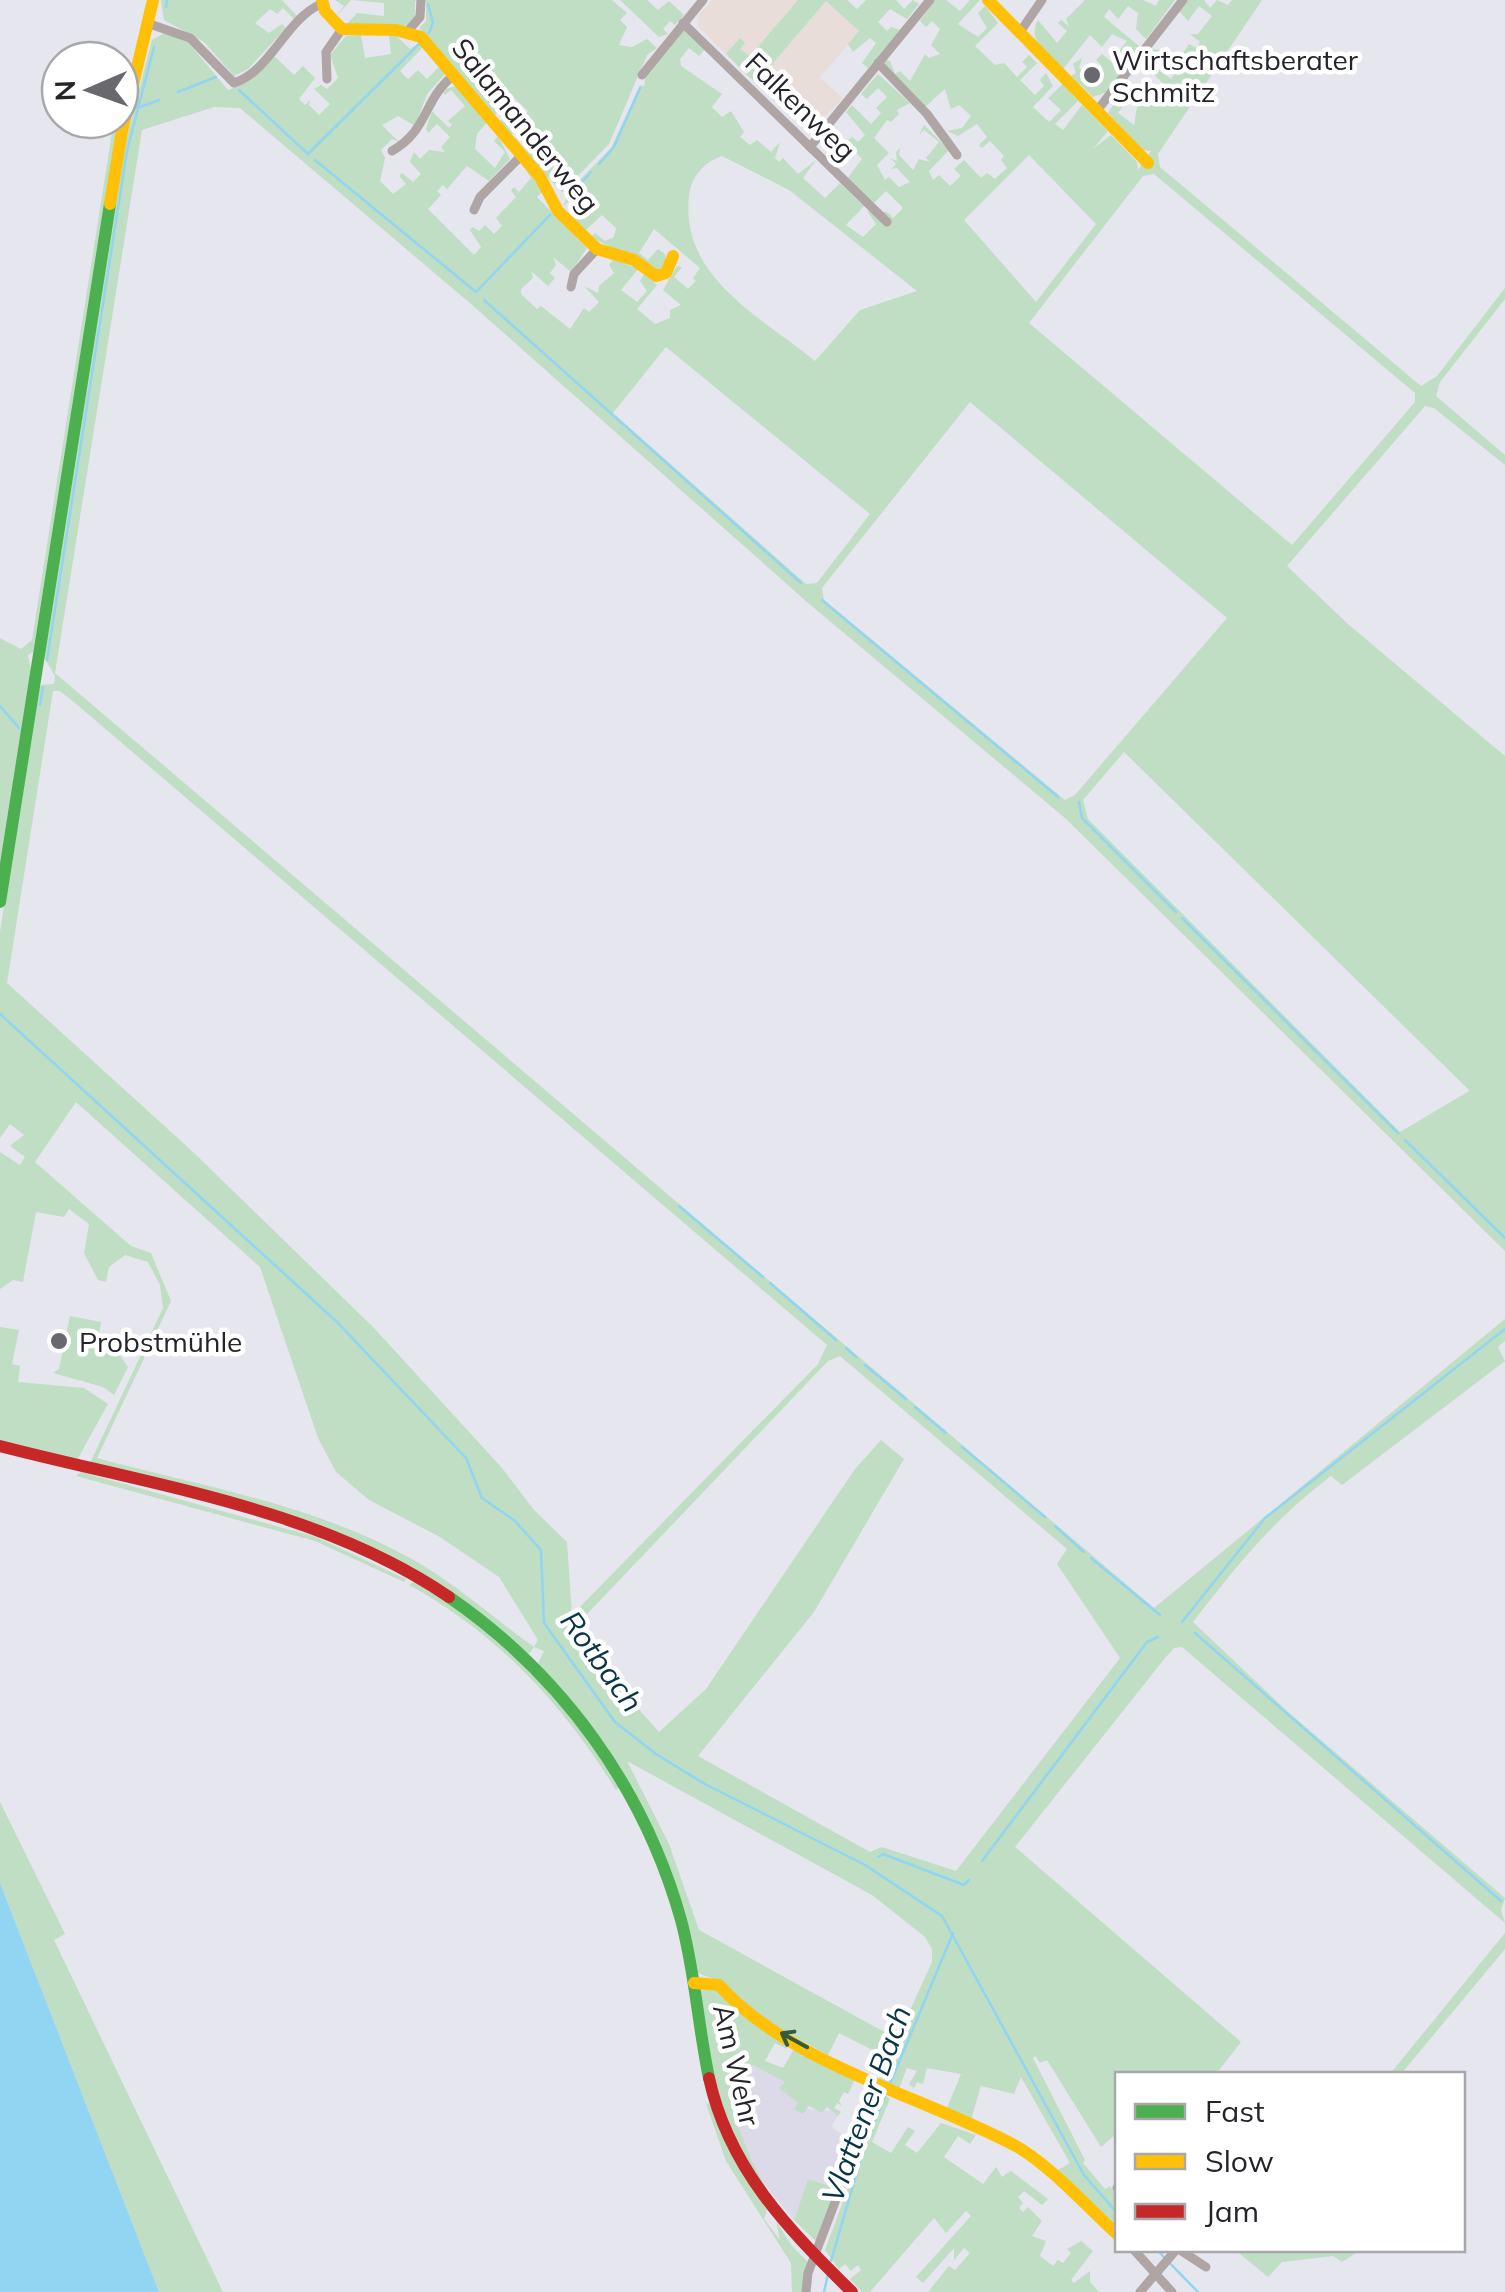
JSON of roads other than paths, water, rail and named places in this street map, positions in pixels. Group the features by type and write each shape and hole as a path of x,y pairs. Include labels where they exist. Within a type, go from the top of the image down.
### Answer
{"street":[{"path":"0,902 122,130 153,0"},
{"path":"148,23 190,38 234,84 255,70 321,2 342,29 406,33 420,17 420,0"},
{"path":"642,75 703,0"},
{"path":"810,147 930,0"},
{"path":"988,0 1148,164"},
{"path":"1020,32 1042,0"},
{"path":"1096,112 1183,0"},
{"name":"Falkenweg","path":"683,23 887,222"},
{"path":"327,79 326,52 342,29"},
{"name":"Salamanderweg","path":"406,33 420,36 540,177 558,210 597,248 634,260 656,276 666,273 673,256"},
{"path":"878,63 927,114 957,154"},
{"path":"392,151 422,126 432,95 454,75"},
{"path":"474,210 480,196 520,157"},
{"path":"570,287 574,274 597,248"},
{"name":"Am Wehr","path":"0,1446 332,1538 406,1570 484,1622 564,1698 622,1780 671,1886 694,1983 715,2102 731,2146 760,2194 852,2292"},
{"path":"694,1983 719,1986 742,2011 885,2090 1016,2146 1115,2231"},
{"path":"806,2292 808,2272 826,2265 885,2090"},
{"path":"1136,2252 1172,2292"},
{"path":"1140,2292 1173,2255 1206,2268"}],"water":[{"path":"0,1883 159,2292 0,2292"}],"waterway":[{"path":"166,7 167,0"},
{"path":"428,4 433,23 429,33"},
{"path":"239,90 308,154 418,45"},
{"path":"47,660 127,151 154,47"},
{"path":"178,92 216,77"},
{"path":"599,164 614,147 640,88"},
{"path":"140,107 159,100"},
{"path":"315,160 476,292 550,215"},
{"path":"569,197 591,172"},
{"path":"484,300 801,583"},
{"path":"822,600 1058,797"},
{"path":"40,705 43,687"},
{"path":"0,706 19,728"},
{"path":"1079,802 1082,818 1176,912"},
{"path":"1182,918 1398,1133"},
{"name":"Rotbach","path":"0,1014 337,1322 466,1458 482,1498 515,1521 541,1550 544,1623 615,1722 656,1754 705,1784 865,1865 942,1916 1084,2175 1115,2211"},
{"path":"1405,1140 1505,1238"},
{"path":"679,1206 763,1277"},
{"path":"770,1283 836,1340"},
{"path":"1182,1622 1265,1518 1505,1329"},
{"path":"846,1348 856,1357"},
{"path":"865,1365 906,1399"},
{"path":"915,1407 946,1433"},
{"path":"962,1447 1045,1517"},
{"path":"1055,1526 1084,1552"},
{"path":"1091,1558 1160,1615"},
{"path":"1195,1633 1501,1901"},
{"path":"982,1861 1147,1642 1158,1637"},
{"path":"878,1857 883,1854 964,1885 969,1880"},
{"name":"Vlattener Bach","path":"889,2086 953,1933"},
{"name":"Vlattener Bach","path":"831,2261 865,2144 886,2094"},
{"name":"Rotbach","path":"1159,2252 1198,2292"},
{"name":"Vlattener Bach","path":"824,2292 828,2274"}],"place":[{"name":"Wirtschaftsberater Schmitz","path":"1092,75"},
{"name":"Probstmühle","path":"59,1341"}]}
